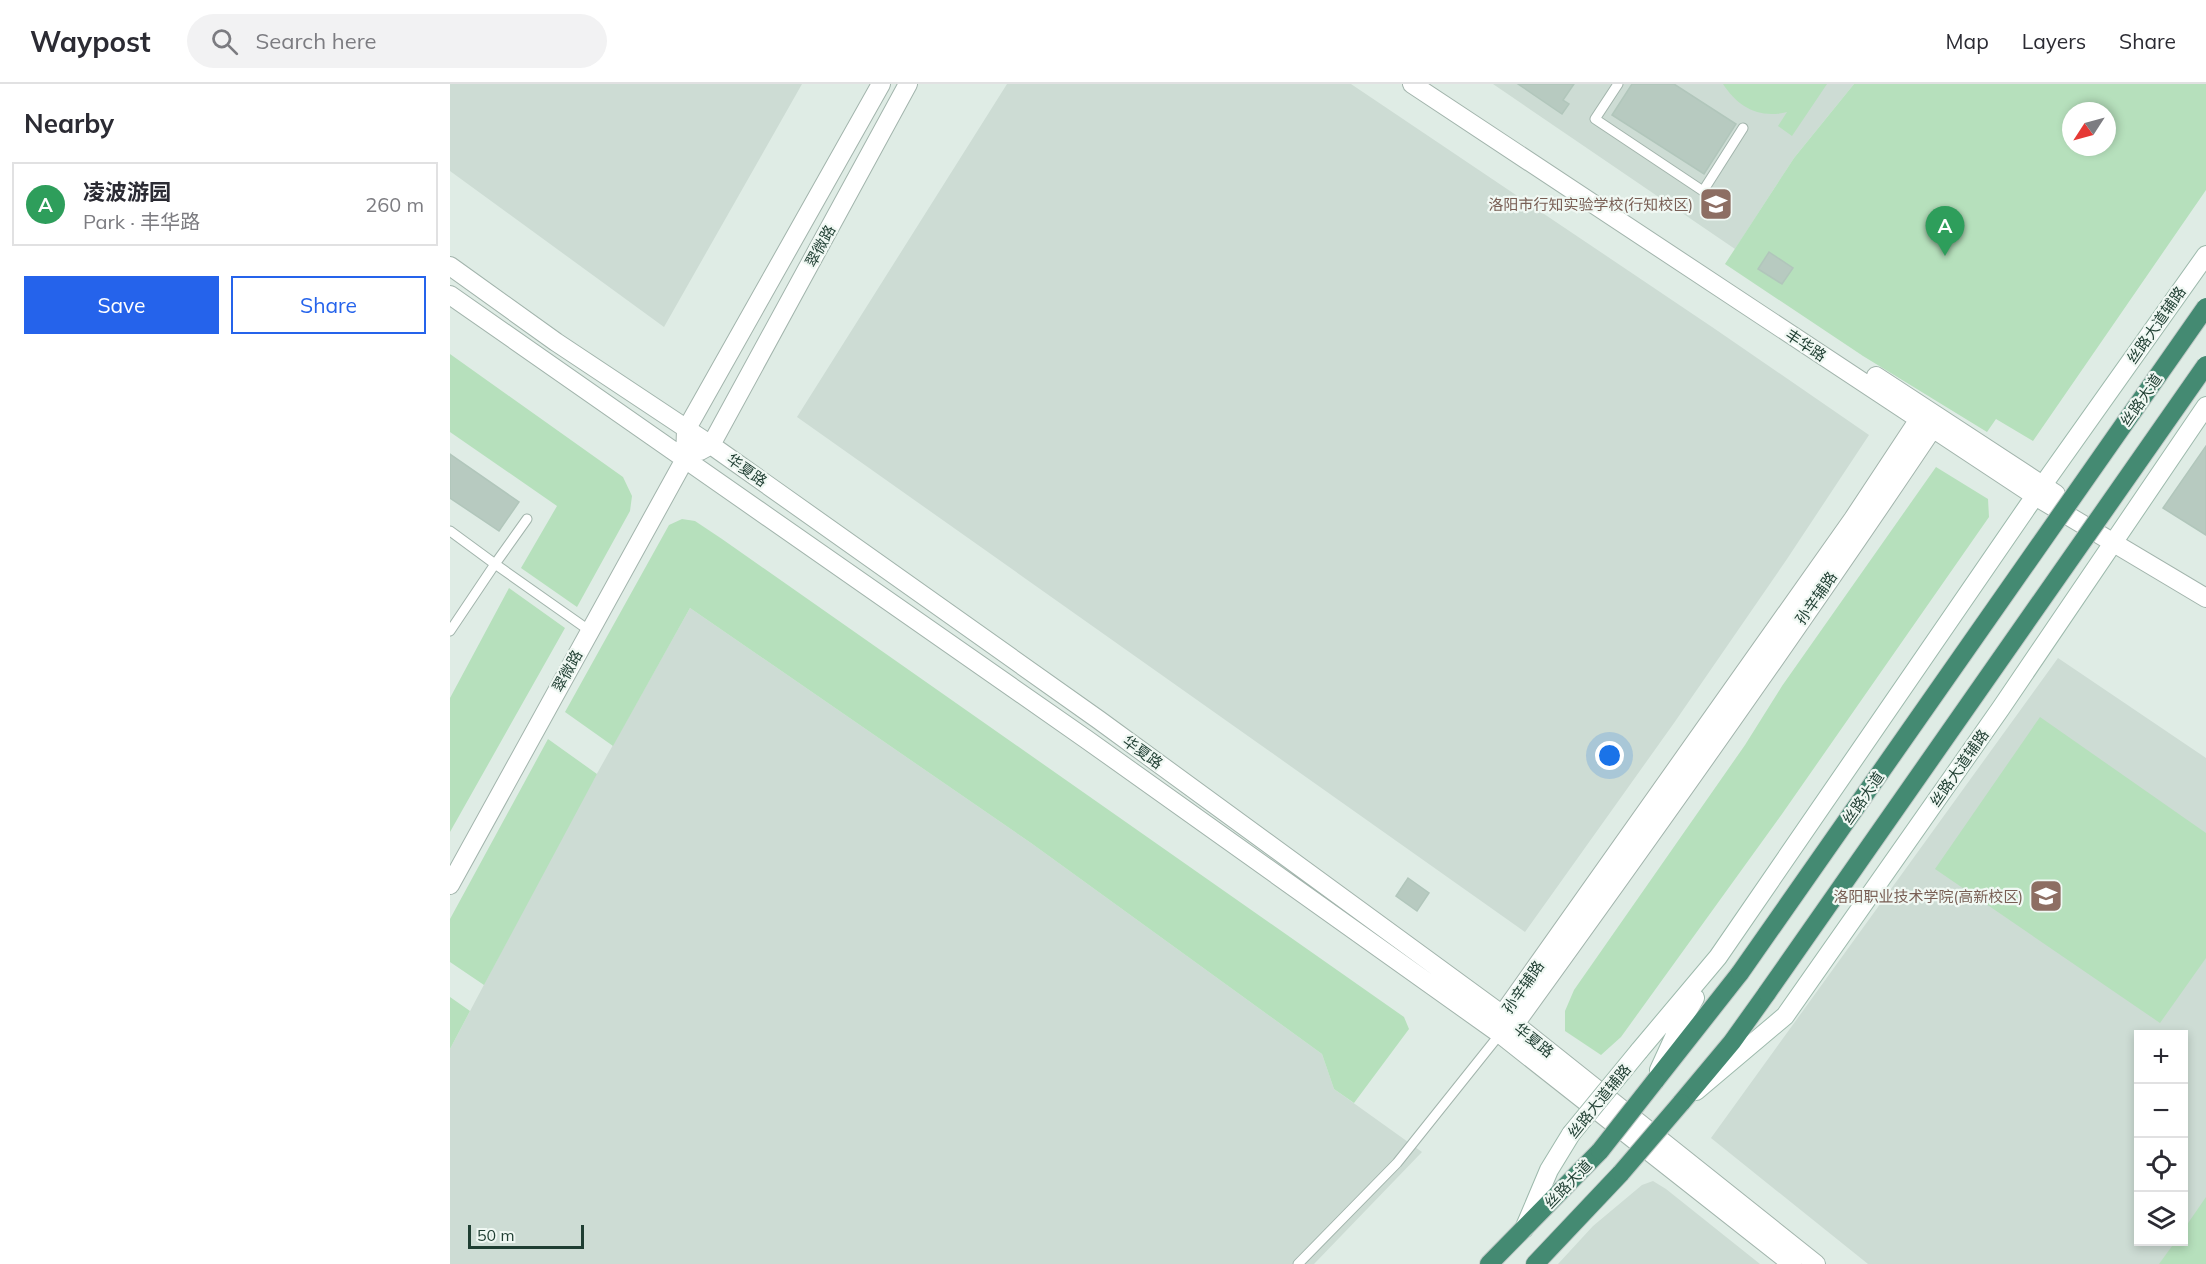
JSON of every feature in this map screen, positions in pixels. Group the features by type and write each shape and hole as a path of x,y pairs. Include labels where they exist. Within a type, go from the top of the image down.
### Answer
{"highway":[{"name":"丝路大道","path":"1489,1264 1600,1151 1740,973 2206,308"},
{"name":"丝路大道","path":"1535,1264 1621,1173 1732,1042 2206,365"}],"street":[{"name":"翠微路","path":"450,885 685,459 686,430 881,84"},
{"name":"翠微路","path":"711,445 908,84"},
{"name":"丰华路","path":"1412,84 1930,419"},
{"name":"丰华路","path":"1430,84 1930,419 2206,598"},
{"name":"丝路大道辅路","path":"1654,1081 1681,1022 1719,957 2039,491 2206,255"},
{"name":"华夏路","path":"450,266 556,342 711,445 1099,720 1505,1025 1816,1264"},
{"name":"华夏路","path":"450,294 1106,753 1505,1025 1792,1264"},
{"name":"丝路大道辅路","path":"1681,1104 1785,1016 2001,708 2206,406"},
{"name":"孙辛辅路","path":"1505,1025 1852,547 1930,419"},
{"path":"685,459 711,445"},
{"name":"丰华路","path":"2116,538 2206,585"},
{"name":"丝路大道辅路","path":"1523,1231 1549,1170 1571,1134 1719,957"}],"lane":[{"path":"1618,84 1595,119 1703,191 1743,128"},
{"path":"450,631 527,519"},
{"path":"450,531 590,631"},
{"path":"450,610 459,617"},
{"path":"1298,1264 1397,1163 1505,1025"}],"shaded area":[{"path":"450,84 802,84 664,327 450,171"},
{"path":"1007,84 1351,84 1869,435 1674,723 1525,932 797,417"},
{"name":"洛阳市行知实验学校(行知校区)","path":"1493,84 1854,84 1794,158 1735,249"},
{"path":"690,608 1031,843 1322,1054 1334,1089 1422,1152 1314,1264 450,1264 450,1049 572,818"},
{"name":"洛阳职业技术学院(高新校区)","path":"2058,658 2206,758 2206,1264 1868,1264 1711,1138"},
{"path":"1653,1181 1760,1264 1558,1264 1593,1226 1642,1185"}],"green space":[{"path":"1723,84 1827,84 1792,136 1778,126 1787,112 1767,114 1750,109 1735,99"},
{"path":"1854,84 2206,84 2206,190 2033,441 1996,419 1987,432 1863,356 1725,264 1794,158"},
{"path":"450,354 623,477 632,496 630,511 577,607 521,568 557,506 450,432"},
{"path":"1936,467 1988,499 1989,517 1782,814 1621,1037 1601,1055 1565,1031 1565,1011 1574,990 1745,745 1782,686"},
{"path":"682,519 695,521 722,539 1404,1017 1409,1029 1354,1103 1334,1089 1322,1054 1031,843 690,608 613,746 565,712 669,525"},
{"path":"509,588 565,628 450,832 450,698"},
{"path":"2040,717 2206,833 2206,958 2160,1023 1935,869"},
{"path":"548,739 597,774 484,985 450,962 450,919"},
{"path":"450,997 470,1011 450,1049"},
{"path":"2206,1197 2206,1264 2159,1264 2172,1246 2188,1246 2188,1223"}],"building":[{"path":"1518,84 1574,84 1563,100 1569,104 1562,114"},
{"path":"1632,84 1674,84 1736,124 1704,174 1612,115"},
{"path":"1769,252 1793,268 1782,284 1758,269"},
{"path":"2206,446 2206,535 2163,508"},
{"path":"450,454 519,502 499,531 450,498"},
{"path":"1408,878 1429,893 1417,911 1396,896"}],"place":[{"name":"洛阳市行知实验学校(行知校区)","path":"1716,204"},
{"name":"凌波游园","path":"1945,256"},
{"name":"洛阳职业技术学院(高新校区)","path":"2046,896"}]}
